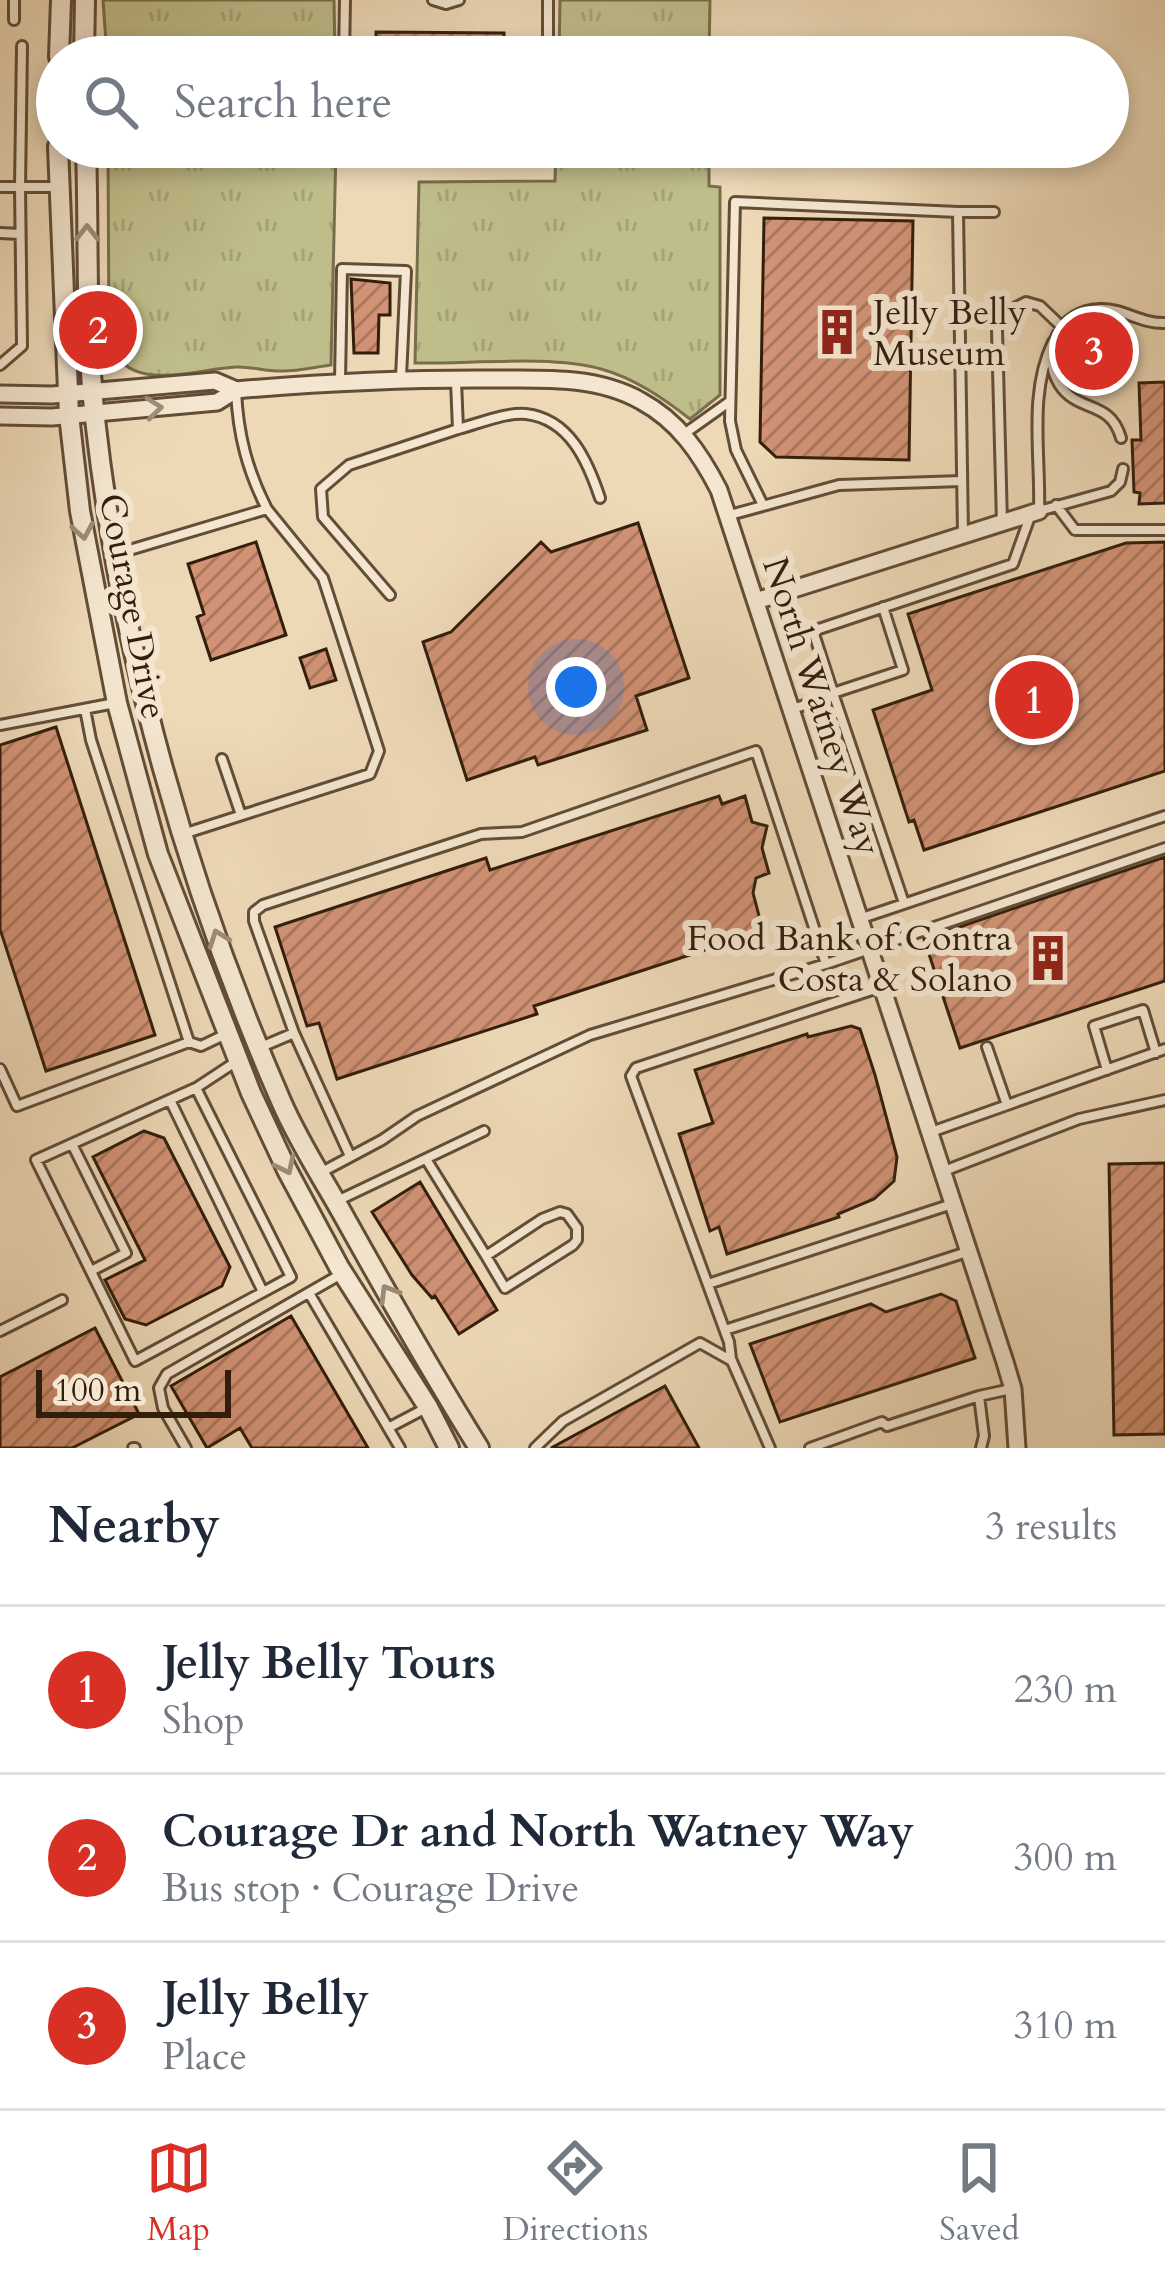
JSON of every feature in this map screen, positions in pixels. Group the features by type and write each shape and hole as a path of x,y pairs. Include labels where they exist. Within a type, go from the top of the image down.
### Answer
{"street":[{"path":"60,36 61,0"},
{"path":"84,36 85,0"},
{"name":"Courage Drive","path":"57,168 69,415 80,511 117,703 158,854 238,1060 287,1169 449,1448"},
{"name":"Courage Drive","path":"87,168 94,413 115,554 142,687 183,834 282,1102 479,1448"},
{"name":"North Watney Way","path":"0,394 69,394 215,381 236,390"},
{"name":"North Watney Way","path":"0,416 217,402 236,390 340,381 575,381 609,387 641,400 684,434 702,457 728,515 884,987 1013,1389 1017,1448"},
{"path":"756,601 1042,510"},
{"path":"238,1060 260,1048"},
{"path":"428,1407 446,1395"}],"lane":[{"path":"14,0 14,20"},
{"path":"344,36 345,0"},
{"path":"433,0 446,4 459,0"},
{"path":"548,0 548,36"},
{"path":"0,364 22,346 22,46"},
{"path":"0,187 57,187"},
{"path":"762,503 736,450 730,402 735,202 994,212"},
{"path":"958,212 963,536"},
{"path":"0,233 20,234"},
{"path":"340,381 342,269 406,271 401,379"},
{"path":"1002,523 997,330 1001,315 1026,302 1040,306 1061,326"},
{"path":"904,903 813,631 1013,564 1042,510 1038,384 1061,326 1077,314 1100,309 1165,323"},
{"path":"1053,342 1050,362 1060,386 1076,402 1105,411 1121,438"},
{"path":"456,380 458,429"},
{"path":"183,834 370,774 379,751 323,578 267,509 238,433 236,390"},
{"path":"684,434 730,402"},
{"path":"390,595 323,517 321,489 349,465 458,429 526,414 561,428 586,459 600,498"},
{"path":"1042,510 1111,491 1123,469"},
{"path":"728,515 839,485 962,481"},
{"path":"115,554 267,509"},
{"path":"1042,510 1075,530 1165,530"},
{"path":"791,709 903,670 883,608"},
{"path":"0,725 117,703"},
{"path":"85,709 188,1042"},
{"path":"350,1156 294,1033 254,921 254,912 262,905 481,834 522,832 757,752 826,964"},
{"path":"222,759 241,815"},
{"path":"861,919 1165,816"},
{"path":"319,1174 455,1096 590,1035 871,950 1165,848"},
{"path":"770,1448 732,1361 632,1076 636,1068 884,987"},
{"path":"930,1132 1107,1070 1160,1051 1143,1010 1094,1026 1107,1070"},
{"path":"260,1048 294,1033"},
{"path":"0,1069 17,1106 188,1042 201,1046 229,1034"},
{"path":"987,1047 1007,1105"},
{"path":"196,1088 291,1277 135,1361 36,1160 196,1088 238,1060"},
{"path":"170,1100 263,1292"},
{"path":"943,1172 1079,1119 1165,1100"},
{"path":"336,1202 484,1131"},
{"path":"72,1144 126,1253 91,1271"},
{"path":"426,1159 505,1288 573,1245 577,1228 567,1214 552,1214 486,1256"},
{"path":"708,1285 953,1204"},
{"path":"724,1330 968,1252"},
{"path":"186,1448 163,1408 159,1388 167,1374 344,1273"},
{"path":"309,1293 400,1448"},
{"path":"0,1331 62,1300"},
{"path":"535,1448 563,1420 700,1343 732,1361"},
{"path":"810,1448 882,1422 887,1426 1013,1389"},
{"path":"979,1396 982,1448"},
{"path":"388,1428 428,1407"}],"green space":[{"path":"103,0 334,0 335,36 106,36"},
{"path":"560,0 710,0 709,36 559,36"},
{"path":"108,168 336,168 331,365 283,371 236,367 146,374 130,369 109,341"},
{"path":"555,168 709,168 709,186 720,187 720,395 690,419 637,383 581,365 415,363 419,182 555,181"}],"building":[{"path":"376,32 504,33 504,36 376,36"},
{"name":"Jelly Belly Museum","path":"764,218 913,221 909,460 776,457 760,442"},
{"path":"351,279 390,283 390,315 379,315 378,353 354,353"},
{"path":"1165,382 1165,503 1139,504 1140,493 1134,492 1132,440 1141,440 1139,383"},
{"path":"638,523 689,678 636,696 647,730 538,765 535,757 467,780 423,642 451,632 541,542 551,552"},
{"path":"256,542 286,635 211,660 197,617 204,614 188,564"},
{"path":"1165,542 1165,771 924,850 914,820 909,822 873,710 932,690 908,614 1126,543"},
{"path":"326,649 336,680 310,688 300,658"},
{"path":"56,727 155,1035 46,1071 0,929 0,745"},
{"path":"719,796 722,804 745,796 752,822 767,826 762,848 769,873 756,878 753,893 763,931 534,1006 537,1014 337,1079 319,1023 307,1026 275,927 486,858 490,870"},
{"name":"Food Bank of Contra Costa & Solano","path":"1165,857 1165,981 960,1048 924,939"},
{"path":"851,1026 860,1029 875,1075 897,1157 894,1181 874,1199 839,1217 727,1254 719,1227 710,1231 679,1134 713,1123 695,1070 807,1034"},
{"path":"144,1131 164,1138 230,1267 222,1286 146,1325 125,1319 105,1280 145,1260 93,1157"},
{"path":"1165,1163 1165,1434 1114,1435 1109,1164"},
{"path":"420,1182 497,1310 459,1334 435,1296 412,1275 372,1212"},
{"path":"941,1294 956,1301 975,1358 780,1422 750,1344 871,1304 886,1312"},
{"path":"291,1316 368,1448 252,1448 240,1428 207,1448 171,1386"},
{"path":"95,1328 139,1414 72,1448 0,1448 0,1377"},
{"path":"665,1386 699,1448 551,1448"}],"place":[{"name":"Courage Dr and North Watney Way","path":"98,330"},
{"name":"Jelly Belly Museum","path":"837,332"},
{"name":"Jelly Belly","path":"1094,351"},
{"name":"Jelly Belly Tours","path":"1034,700"},
{"name":"Food Bank of Contra Costa & Solano","path":"1048,958"}]}
